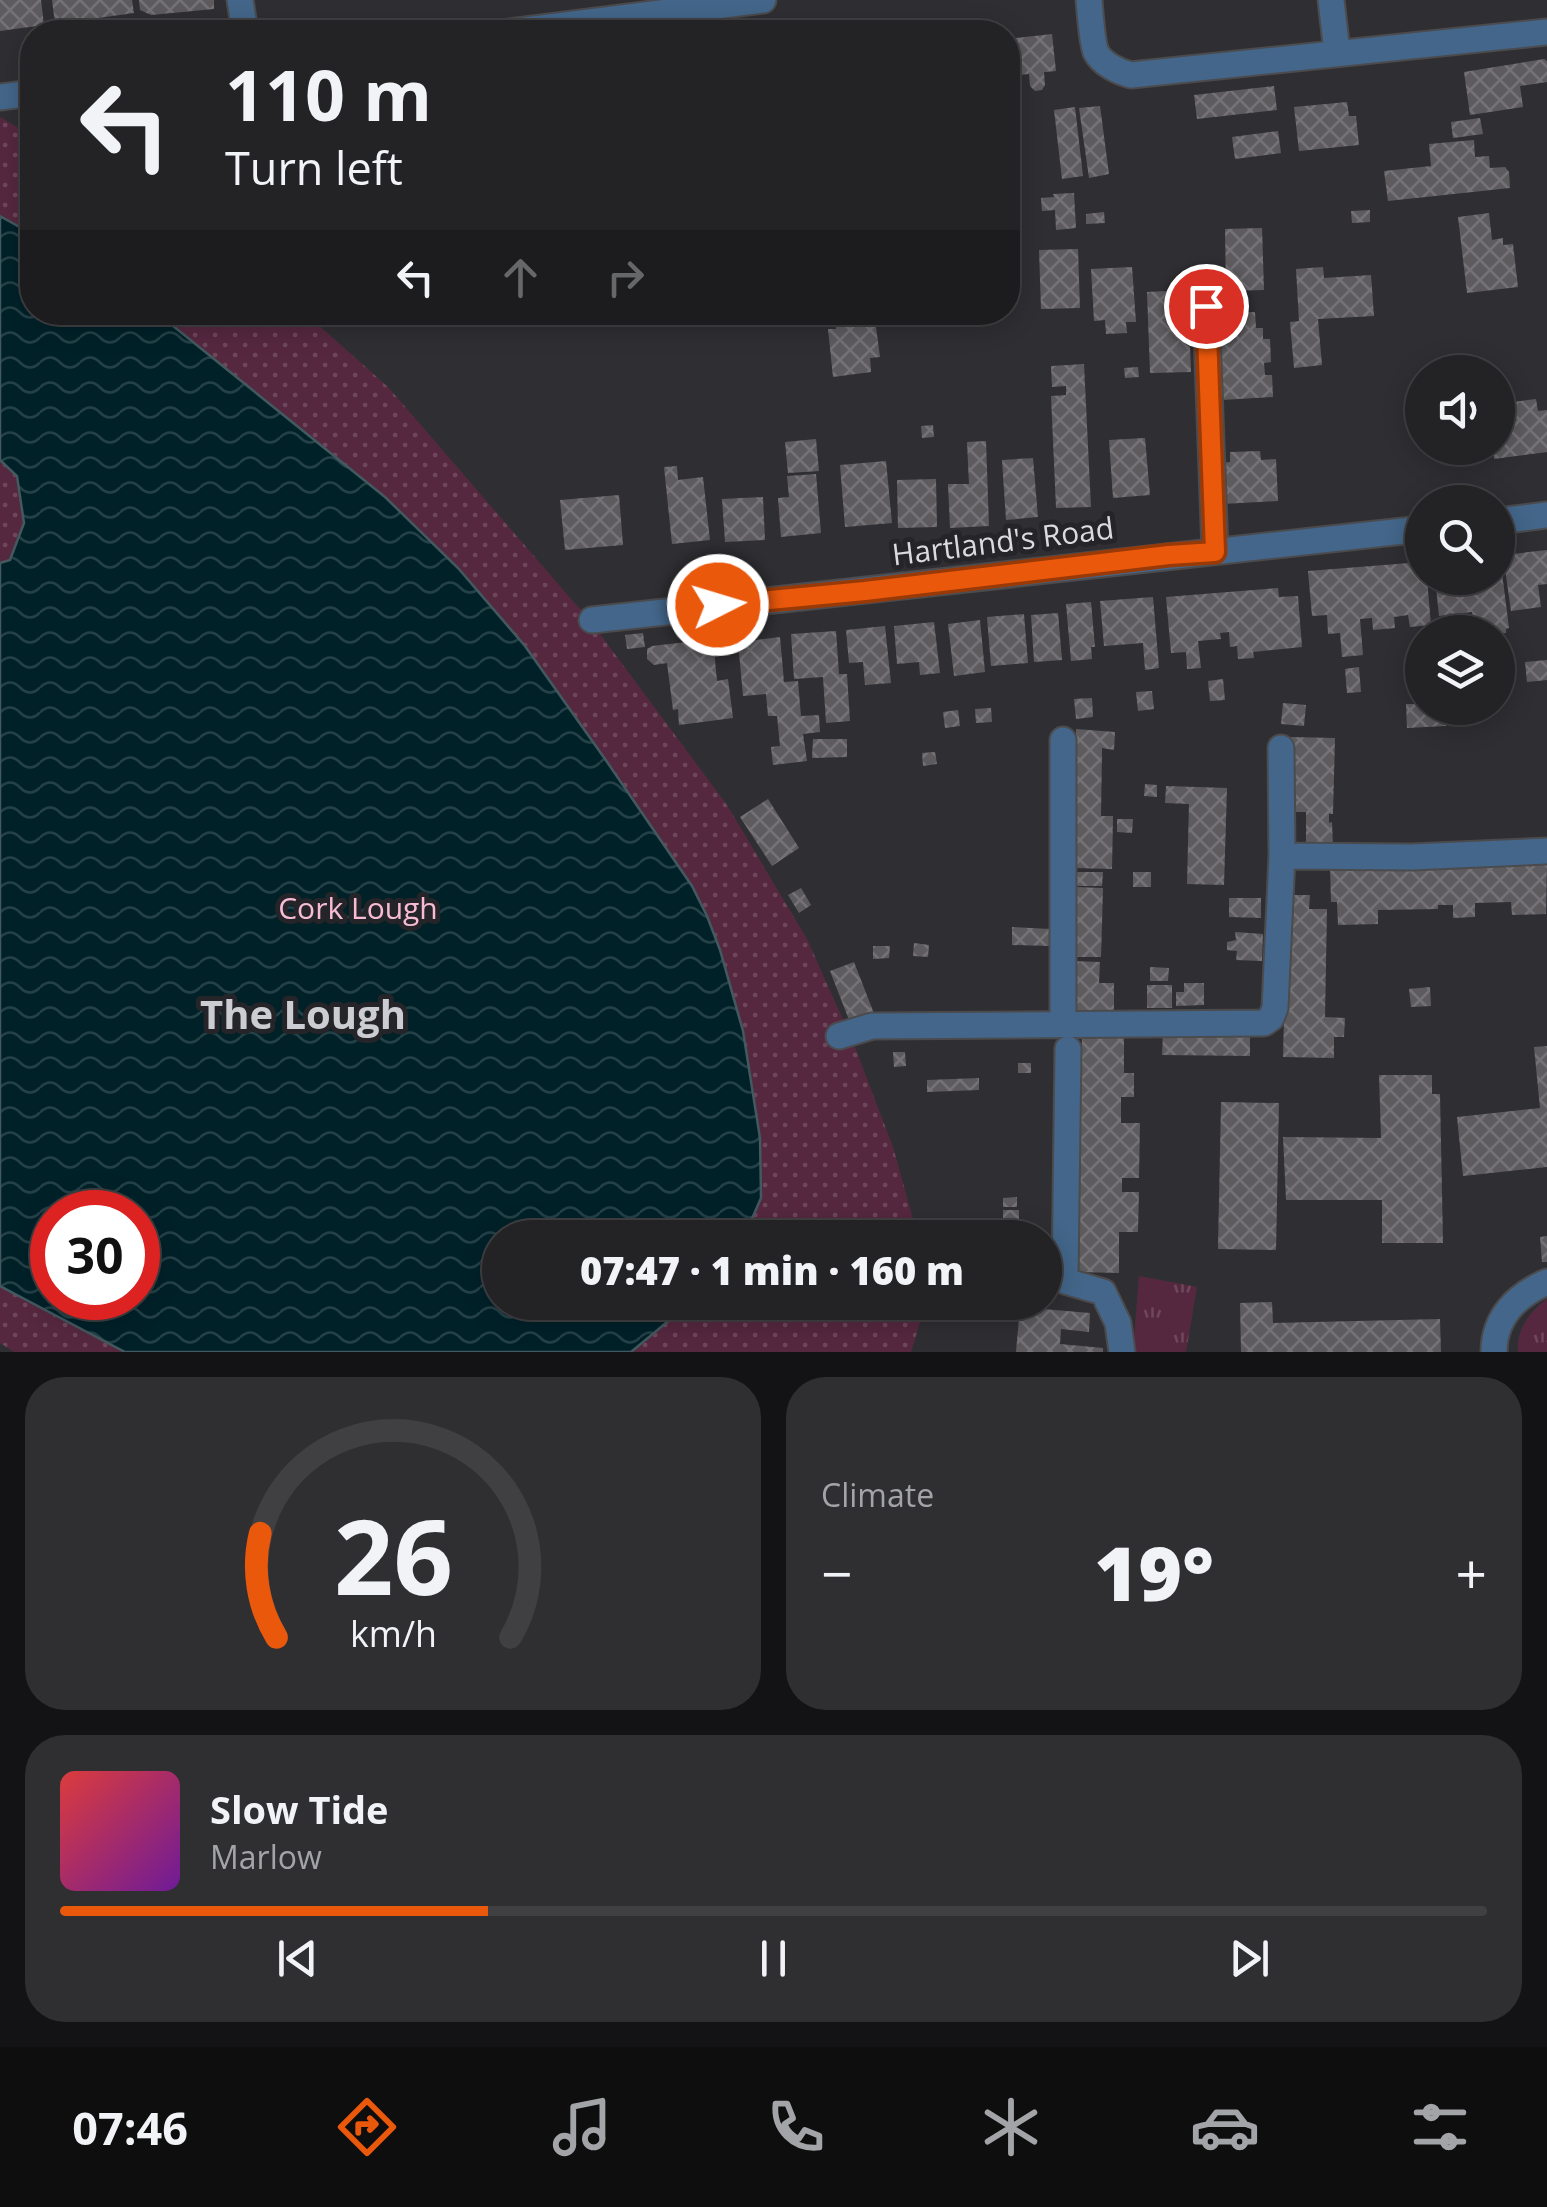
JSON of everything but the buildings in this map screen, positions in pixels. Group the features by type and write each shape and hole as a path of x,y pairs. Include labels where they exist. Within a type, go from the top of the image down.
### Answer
{"street":[{"path":"604,20 763,0"},
{"path":"1089,0 1096,52 1120,72 1131,75 1547,32"},
{"path":"1331,0 1336,52"},
{"path":"1206,306 1215,552"},
{"path":"1515,519 1547,516"},
{"name":"Hartland's Road","path":"592,620 1405,531"},
{"path":"1058,1220 1066,1036 1063,740"},
{"path":"840,1036 872,1026 1066,1036 1257,1024 1271,1018 1276,1008 1282,856 1281,748"},
{"path":"1282,856 1412,857 1547,850"},
{"path":"1494,1352 1499,1322 1509,1308 1530,1289 1547,1282"},
{"path":"1062,1283 1104,1292 1118,1323 1122,1352"}],"green space":[{"name":"The Lough","path":"0,117 20,129 20,325 318,325 388,387 589,616 727,805 807,939 853,1042 893,1147 913,1220 482,1220 482,1320 921,1320 911,1352 14,1352 0,1343"},
{"path":"1139,1276 1197,1287 1186,1352 1133,1352"},
{"path":"1547,1299 1547,1352 1518,1352 1525,1322"}],"water":[{"name":"The Lough","path":"0,216 20,227 20,325 172,325 385,497 458,568 525,646 692,886 707,916 743,1031 760,1138 761,1198 751,1220 482,1220 482,1320 670,1320 631,1352 125,1352 64,1320 160,1320 160,1190 30,1190 30,1302 0,1286 0,563 10,560 24,523 17,476 0,460"}],"district":[{"name":"The Lough","path":"303,1015"}],"route":[{"path":"718,605 1215,552 1206,306"}],"park label":[{"name":"Cork Lough","path":"358,909"}]}
